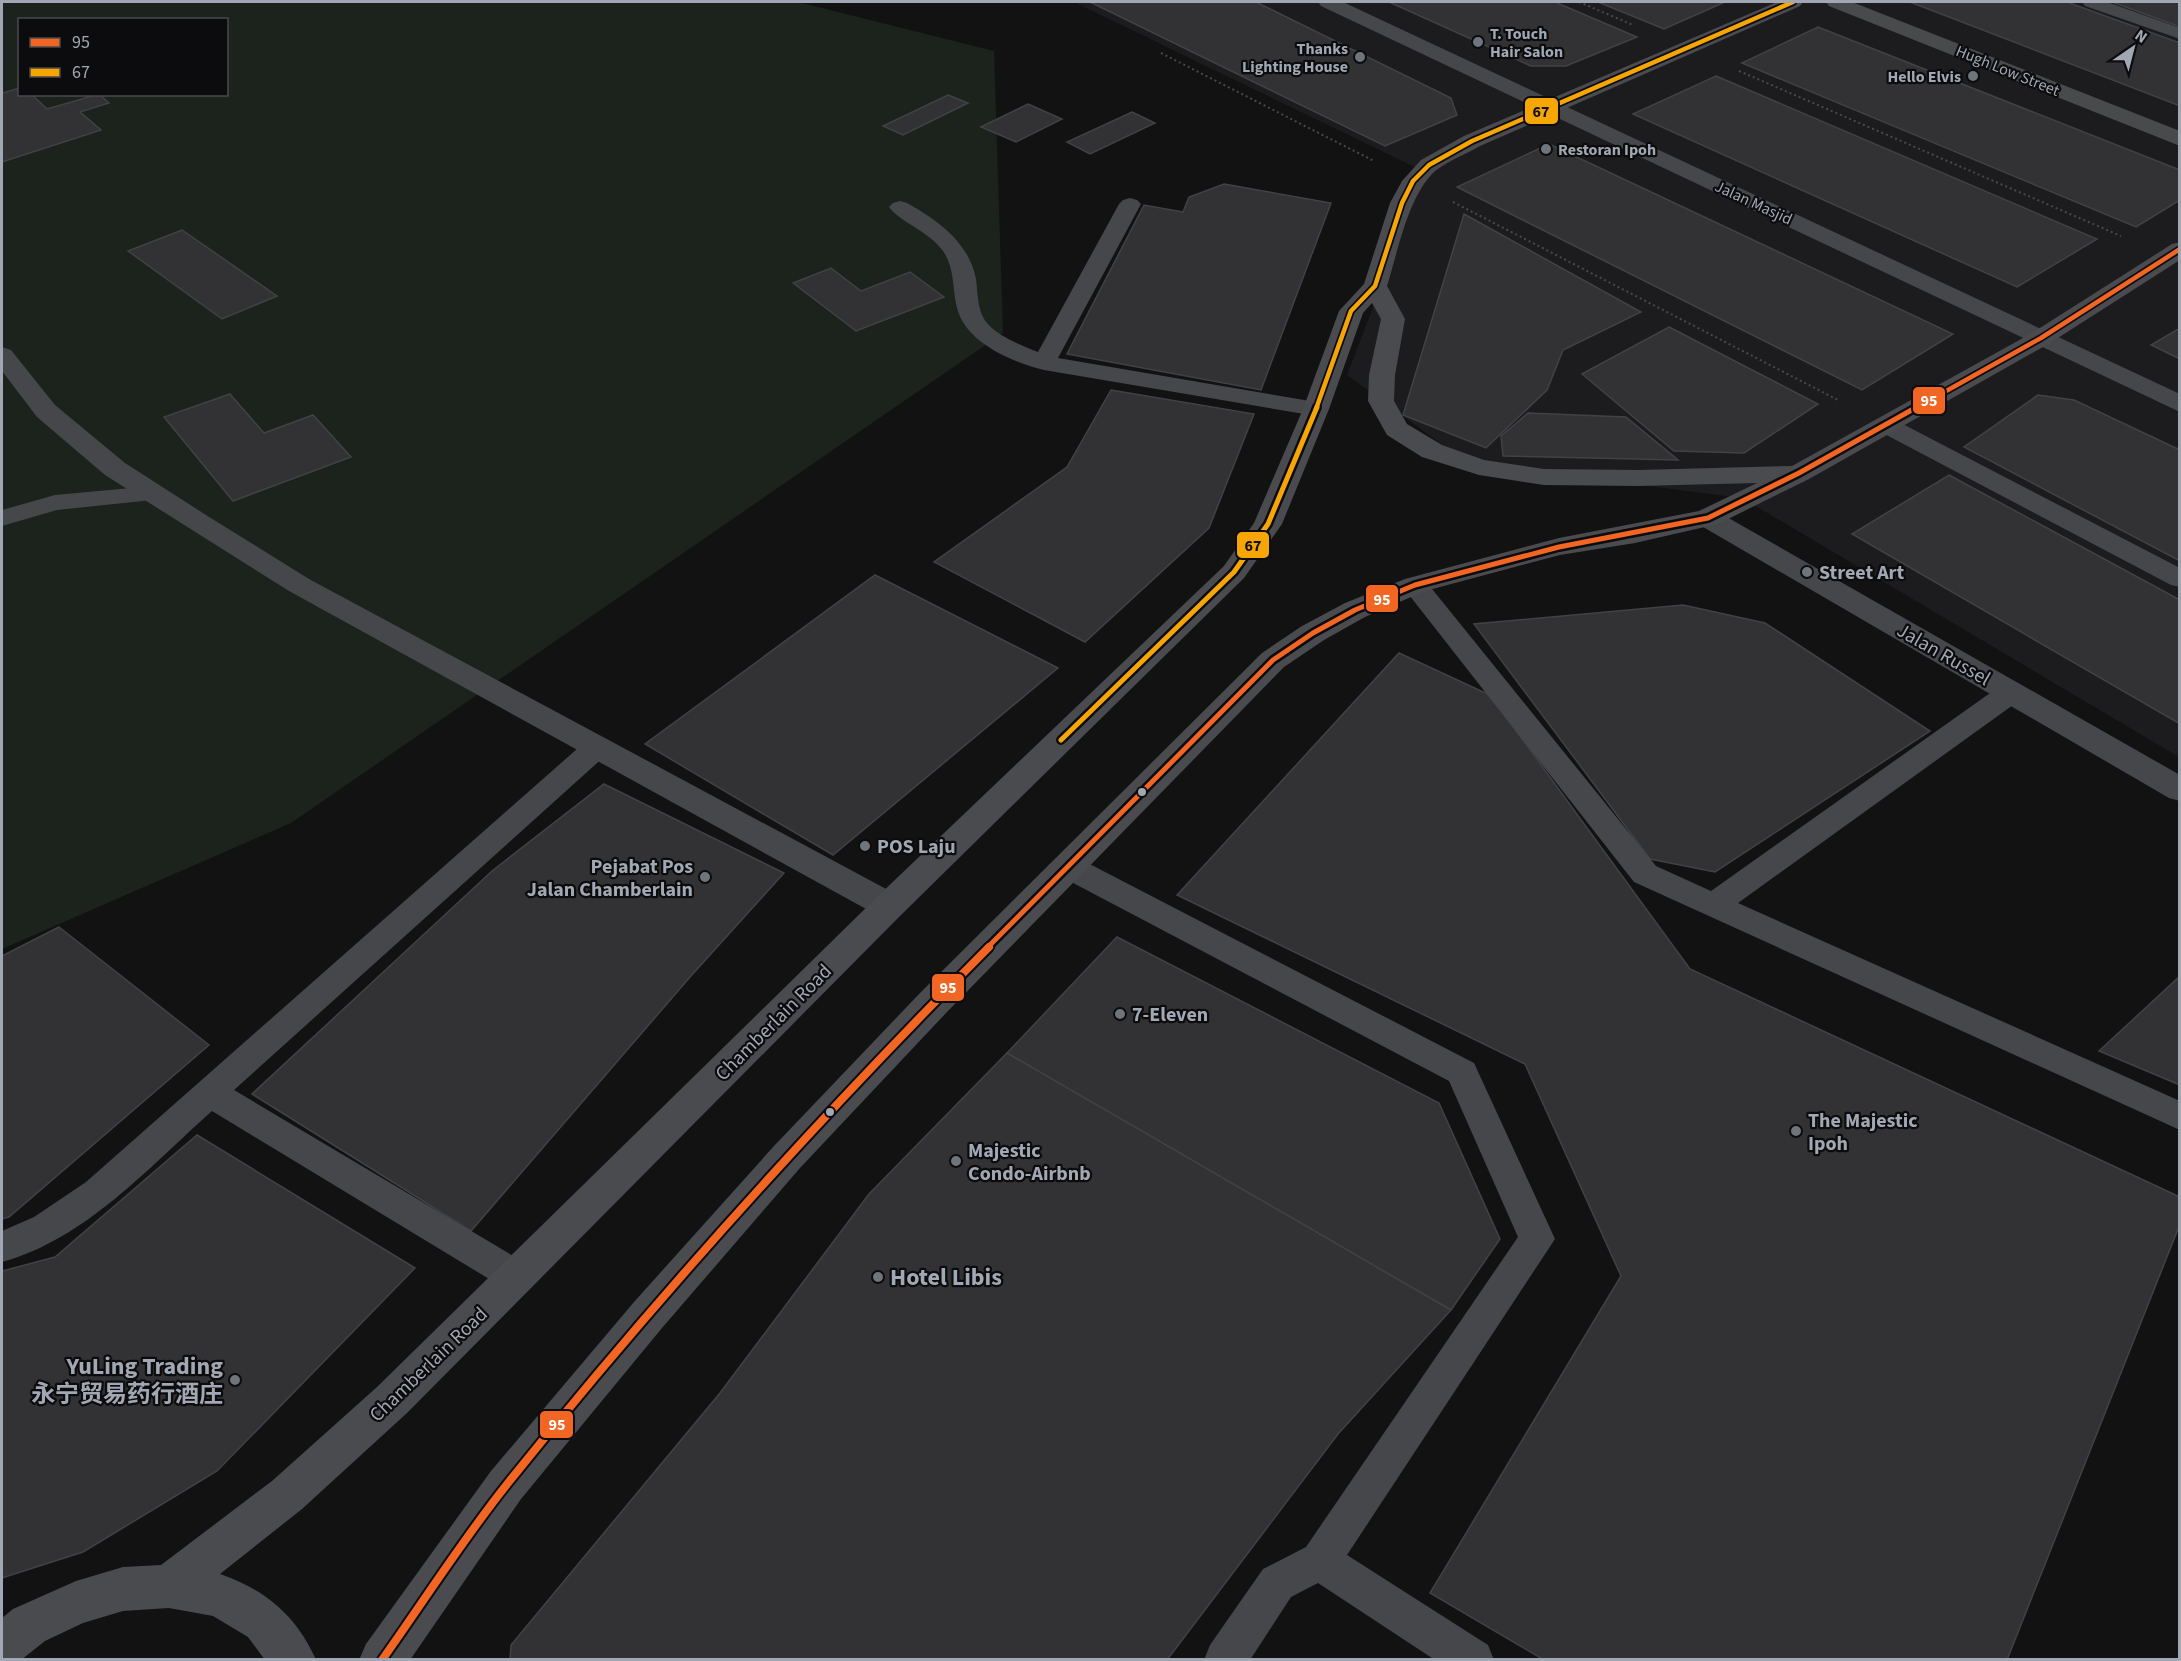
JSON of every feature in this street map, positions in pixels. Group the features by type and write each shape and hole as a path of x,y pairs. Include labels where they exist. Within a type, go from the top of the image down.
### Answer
{"highway":[{"name":"Hugh Low Street","path":"1836,2 2180,139"}],"main road":[{"path":"1793,2 1472,141 1430,165 1413,181 1402,203 1375,286 1393,319 1382,375 1381,401 1396,429 1432,451 1479,467 1544,477 1638,478 1798,473"},
{"path":"382,1659 506,1485 656,1306 787,1157 933,1003 1273,660 1313,633 1355,610 1415,585 1559,547 1708,518 1798,473 2041,338 2173,253"},
{"name":"Chamberlain Road","path":"169,1586 287,1495 392,1400 889,906 1234,572 1268,524 1316,409 1351,311 1375,286"},
{"path":"11,1634 76,1603 123,1589 169,1586 221,1596 264,1621 293,1659"}],"street":[{"name":"Jalan Masjid","path":"1328,2 1553,106 2180,404"},
{"path":"2,355 46,411 115,470 299,585 889,906"},
{"name":"Jalan Russel","path":"1708,518 2180,790"}],"lane":[{"path":"2091,2 2180,34"},
{"path":"1044,363 1130,204"},
{"path":"900,207 932,226 950,244 963,271 969,310 979,328 1011,350 1044,363 1316,409"},
{"path":"1886,425 2180,579"},
{"path":"2,518 55,503 153,494"},
{"path":"1415,585 1645,874 2180,1116"},
{"path":"1712,906 2010,693"},
{"path":"2,1247 47,1228 98,1192 596,748"},
{"path":"1069,867 1462,1072 1537,1239 1320,1561 1277,1583 1225,1659"},
{"path":"209,1092 517,1277"},
{"path":"1320,1561 1473,1659"}],"path":[{"path":"1688,49 2173,253"},
{"path":"1161,53 1886,425"}],"shaded area":[{"path":"2,2 798,2 994,51 1003,333 291,823 2,949"},
{"path":"1074,2 2179,2 2179,757 1742,498 1467,463 1347,375 1425,172"}],"building":[{"path":"1090,2 1256,2 1451,98 1457,115 1385,146"},
{"path":"1389,2 1555,2 1637,37 1566,66 1531,66"},
{"path":"1598,2 1725,2 1664,29"},
{"path":"1910,2 2067,2 2180,43 2180,106"},
{"path":"2112,2 2180,2 2180,27"},
{"path":"1818,27 2180,170 2180,200 2136,227 1742,63"},
{"path":"1716,76 2097,239 2017,287 1633,114"},
{"path":"18,89 18,96 33,96 47,109 92,96 101,96 109,103 80,112 101,130 2,162 2,93"},
{"path":"948,95 968,103 903,135 883,126"},
{"path":"1028,104 1062,119 1016,142 981,127"},
{"path":"1132,112 1155,123 1090,154 1067,142"},
{"path":"1549,144 1953,334 1862,390 1457,187"},
{"path":"1224,184 1331,203 1261,390 1067,354 1144,205 1183,212 1189,197"},
{"path":"1464,214 1641,312 1563,350 1547,390 1486,448 1403,415"},
{"path":"182,230 277,296 222,319 128,251"},
{"path":"831,268 861,291 910,272 944,297 856,331 793,283"},
{"path":"1669,327 1818,404 1744,453 1674,451 1582,374"},
{"path":"2180,328 2180,359 2151,345"},
{"path":"1111,390 1254,414 1209,528 1085,642 934,562 1067,467"},
{"path":"230,394 264,433 313,415 351,457 233,501 164,417"},
{"path":"2038,395 2074,400 2180,450 2180,561 1964,447"},
{"path":"1528,413 1626,417 1678,460 1503,456 1501,436"},
{"path":"1949,475 2180,600 2180,724 1852,534"},
{"path":"875,575 1058,668 833,855 645,744"},
{"path":"1683,605 1765,623 1930,731 1715,872 1650,859 1474,624"},
{"name":"The Majestic Ipoh","path":"1399,653 1490,695 1690,969 2180,1197 2180,1224 2007,1660 1544,1660 1430,1593 1621,1276 1525,1064 1177,895"},
{"path":"604,784 784,873 690,977 471,1231 252,1094 492,871"},
{"path":"59,927 209,1045 9,1217 2,1219 2,956"},
{"path":"1117,937 1439,1103 1500,1239 1451,1310 1007,1053"},
{"path":"2180,976 2180,1085 2099,1051"},
{"path":"1007,1053 1451,1310 1338,1434 1167,1660 510,1660 511,1645 720,1393 869,1194"},
{"path":"197,1135 415,1268 217,1471 83,1552 2,1578 2,1271 55,1257"}],"transit line":[{"name":"67","path":"1061,740 1234,572 1268,524 1316,409 1351,311 1375,286 1402,203 1413,181 1429,165 1472,141 1793,2"},
{"name":"95","path":"382,1660 506,1485 648,1315 787,1157 933,1003 1273,660 1313,633 1355,610 1415,585 1559,547 1708,518 1799,473 2041,338 2180,249"}],"place":[{"name":"T. Touch Hair Salon","path":"1478,42"},
{"name":"Thanks Lighting House","path":"1360,57"},
{"name":"Hello Elvis","path":"1973,76"},
{"name":"Restoran Ipoh","path":"1546,149"},
{"name":"Street Art","path":"1807,572"},
{"name":"POS Laju","path":"865,846"},
{"name":"Pejabat Pos Jalan Chamberlain","path":"705,877"},
{"name":"7-Eleven","path":"1120,1014"},
{"name":"The Majestic Ipoh","path":"1796,1131"},
{"name":"Majestic Condo-Airbnb","path":"956,1161"},
{"name":"Hotel Libis","path":"878,1277"},
{"name":"YuLing Trading 永宁贸易药行酒庄","path":"235,1380"}]}
